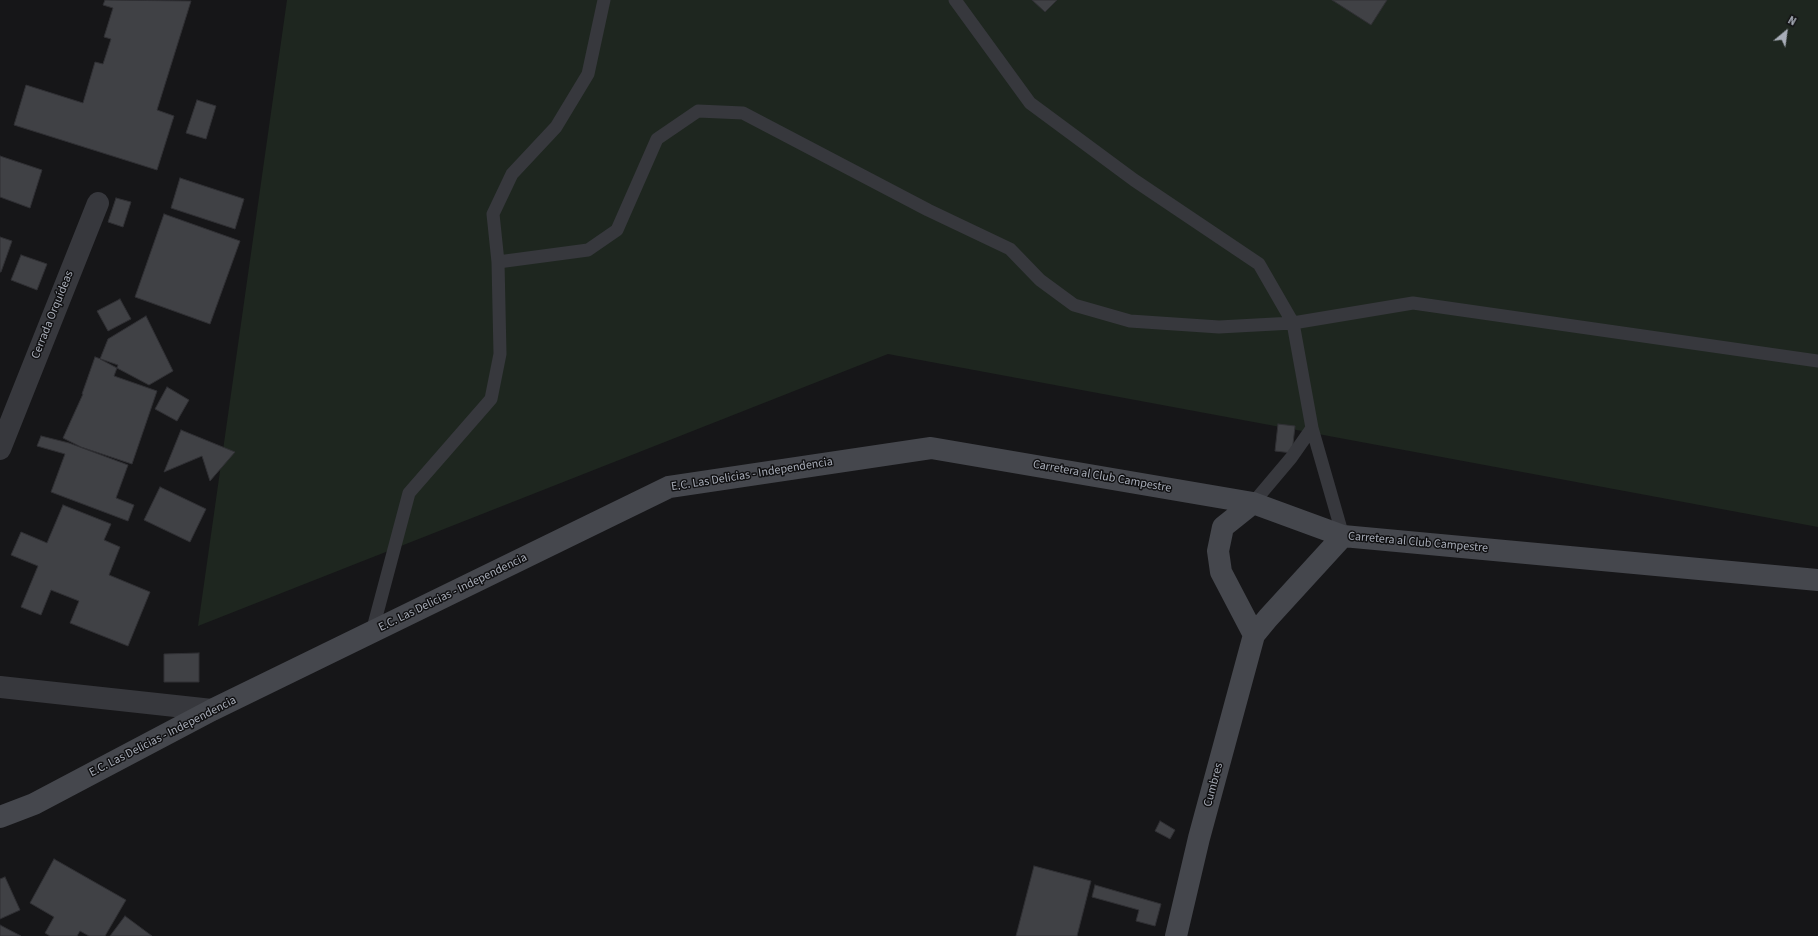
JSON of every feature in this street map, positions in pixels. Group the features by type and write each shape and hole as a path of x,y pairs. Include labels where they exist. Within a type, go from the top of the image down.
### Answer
{"street":[{"name":"Cerrada Orquídeas","path":"0,449 4,425 98,203"},
{"name":"E.C. Las Delicias - Independencia","path":"0,817 34,804 212,710 669,487 931,448"},
{"name":"Carretera al Club Campestre","path":"931,448 1253,503 1343,536 1818,580"},
{"path":"1253,503 1223,527 1218,551 1221,572 1254,636"},
{"name":"Cumbres","path":"1176,936 1199,838 1254,636 1268,618 1343,536"},
{"path":"0,686 212,710"}],"lane":[{"path":"372,632 409,493 491,399 500,354 498,262 493,214 512,174 556,127 588,74 604,0"},
{"path":"954,0 1030,103 1134,180 1259,264 1293,324 1312,428 1343,536"},
{"path":"498,262 588,250 616,230 657,140 698,111 743,113 928,210 1010,249 1040,280 1074,305 1130,321 1219,327 1293,324 1414,303 1818,361"},
{"path":"1253,503 1291,458 1312,428"}],"shaded area":[{"path":"287,0 1818,0 1818,527 888,354 198,626"}],"building":[{"path":"105,0 191,1 157,110 174,116 157,170 14,125 26,85 83,103 95,62 103,64 111,39 104,37 113,8 103,5"},
{"path":"1032,0 1057,0 1045,12"},
{"path":"1332,0 1387,0 1371,25"},
{"path":"197,100 216,106 206,139 186,133"},
{"path":"0,156 42,170 30,208 0,197"},
{"path":"180,178 244,199 235,229 171,208"},
{"path":"116,198 131,202 123,227 108,222"},
{"path":"164,214 240,241 210,324 135,297"},
{"path":"0,237 12,241 1,272 0,272"},
{"path":"21,255 47,264 37,290 11,280"},
{"path":"120,299 131,319 108,331 97,311"},
{"path":"146,316 173,371 149,385 100,359 108,339"},
{"path":"95,357 118,365 114,376 157,391 132,464 81,447 63,438 83,394"},
{"path":"167,387 189,400 177,421 155,409"},
{"path":"1278,424 1295,426 1292,453 1275,451"},
{"path":"181,430 235,452 210,481 202,456 164,472"},
{"path":"41,436 69,443 128,465 116,498 134,505 128,521 51,492 65,454 37,446"},
{"path":"160,487 206,509 190,542 144,520"},
{"path":"63,505 111,524 104,540 120,547 109,575 150,592 128,646 70,623 79,601 51,590 41,615 21,607 38,566 11,555 21,532 47,543"},
{"path":"199,653 199,682 164,682 164,654"},
{"path":"1160,821 1175,830 1170,839 1155,831"},
{"path":"54,859 126,900 105,936 89,936 80,931 77,936 50,936 45,933 54,917 30,903"},
{"path":"1034,866 1091,881 1077,936 1016,936"},
{"path":"5,877 20,910 0,919 0,879"},
{"path":"1095,885 1161,904 1155,926 1136,921 1139,910 1092,897"},
{"path":"125,916 152,936 110,936"},
{"path":"0,925 21,936 0,936"}]}
